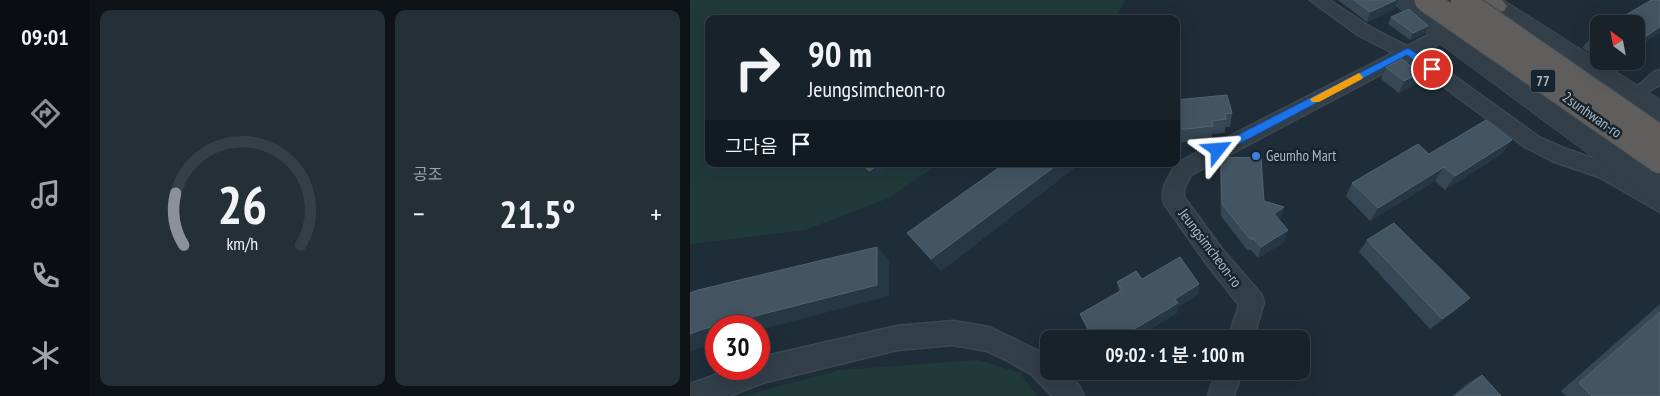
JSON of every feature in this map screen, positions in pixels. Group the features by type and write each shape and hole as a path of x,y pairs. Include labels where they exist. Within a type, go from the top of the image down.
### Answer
{"highway":[{"name":"2sunhwan-ro","path":"1426,0 1660,162"},
{"name":"2sunhwan-ro","path":"1462,0 1660,137"}],"street":[{"path":"1318,0 1364,31 1408,51 1532,142 1559,155 1606,171 1640,189 1660,203"},
{"path":"1401,0 1442,34 1660,191"},
{"path":"1491,2 1660,112"},
{"name":"Jeungsimcheon-ro","path":"1243,330 1252,302 1190,224 1173,199 1173,189 1184,169 1442,34 1491,2"},
{"path":"693,396 766,369 897,338 953,333 989,339 1019,353 1041,366 1071,396"},
{"path":"1220,396 1226,380"}],"green space":[{"path":"690,0 1126,0 1117,15 705,15 705,167 934,167 889,198 805,230 690,244"},
{"path":"978,360 1020,373 1038,396 742,396 840,370"}],"building":[{"path":"1354,0 1396,0 1370,12"},
{"path":"1651,0 1660,0 1660,27 1645,37 1645,15 1626,15"},
{"path":"1409,9 1428,26 1413,33 1391,17"},
{"path":"1402,59 1420,73 1404,81 1386,67"},
{"path":"1227,95 1232,113 1225,114 1226,119 1212,121 1213,126 1180,130 1180,100"},
{"path":"1486,120 1512,140 1455,176 1444,167 1378,208 1352,183 1418,144 1429,154"},
{"path":"1221,157 1261,158 1264,201 1284,207 1274,214 1288,230 1261,247 1254,239 1250,239 1222,204"},
{"path":"865,167 875,167 869,171"},
{"path":"1000,167 1054,167 931,259 907,233"},
{"path":"1394,223 1470,298 1442,319 1367,240"},
{"path":"877,247 877,285 759,315 705,315 705,329 690,334 690,293"},
{"path":"1180,257 1199,284 1175,299 1178,303 1133,330 1089,330 1080,314 1122,290 1117,282 1136,271 1142,279"},
{"path":"1660,312 1660,396 1592,396 1579,383"},
{"path":"1482,375 1501,396 1456,396"}],"slow traffic":[{"path":"1315,99 1359,77"}],"place":[{"name":"Geumho Mart","path":"1256,156"}],"route":[{"path":"1218,150 1408,51 1432,69"}]}
